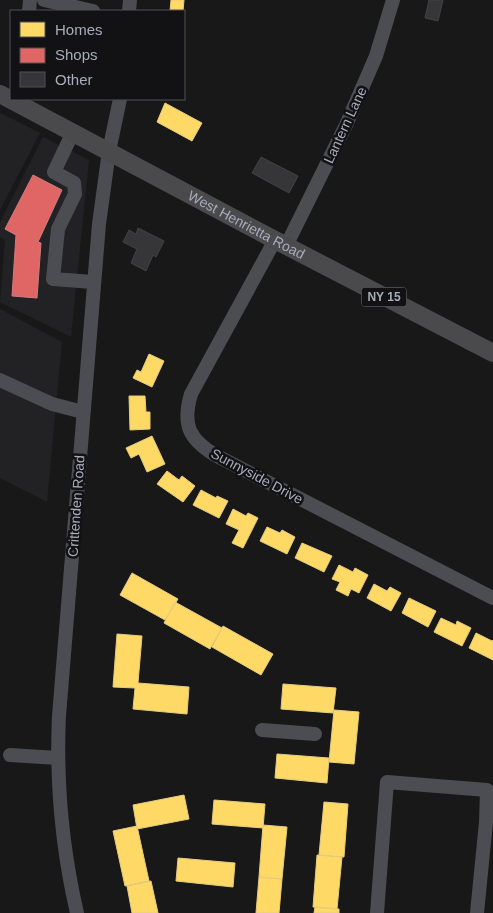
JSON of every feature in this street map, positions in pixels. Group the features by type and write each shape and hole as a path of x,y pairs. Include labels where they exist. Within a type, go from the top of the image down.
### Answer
{"main road":[{"name":"West Henrietta Road","path":"12,100 493,354"}],"street":[{"path":"44,0 89,10"},
{"name":"Lantern Lane","path":"280,243 358,99 376,56 393,0"},
{"name":"Crittenden Road","path":"77,913 63,841 58,758 59,716 98,224 109,151 120,100"},
{"path":"73,132 54,172 74,183 75,194 58,229 53,279 93,282"},
{"name":"Sunnyside Drive","path":"280,243 190,394 187,412 188,427 196,442 215,456 493,598"},
{"path":"0,380 52,404 83,412"},
{"path":"262,730 314,734"},
{"path":"10,755 58,758"},
{"path":"377,913 387,782 487,790 487,858 476,913"}],"shaded area":[{"path":"0,113 40,133 0,210"},
{"path":"43,137 89,160 71,337 0,302 5,240 0,237 0,222"},
{"path":"0,309 62,342 47,502 0,478"}],"building: Homes":[{"path":"171,0 184,0 183,10 170,10"},
{"path":"165,103 202,123 192,141 157,122"},
{"path":"149,354 164,361 152,387 133,378 137,370 141,372"},
{"path":"129,396 145,396 146,412 150,412 150,429 130,430"},
{"path":"152,436 165,464 147,472 139,454 131,458 126,448"},
{"path":"167,471 179,480 182,476 195,486 183,502 157,484"},
{"path":"201,490 216,498 217,496 228,501 219,518 193,505"},
{"path":"233,509 246,516 248,513 258,518 243,548 232,543 239,530 226,524"},
{"path":"267,527 280,533 282,530 295,537 287,554 260,541"},
{"path":"302,543 332,556 324,572 295,558"},
{"path":"339,565 353,572 355,568 368,575 359,593 351,589 348,596 336,590 340,582 332,579"},
{"path":"132,573 178,599 165,620 120,595"},
{"path":"374,584 387,591 390,587 401,593 391,611 367,598"},
{"path":"409,598 436,611 428,627 402,613"},
{"path":"175,602 222,628 210,649 164,623"},
{"path":"441,618 456,625 457,621 471,628 462,646 434,632"},
{"path":"223,626 273,654 261,675 212,647"},
{"path":"476,633 493,640 493,660 469,648"},
{"path":"117,634 142,636 138,683 189,687 187,714 133,709 135,688 113,687"},
{"path":"283,684 336,688 333,713 281,709"},
{"path":"334,710 359,712 354,764 329,762"},
{"path":"277,754 329,758 327,783 275,778"},
{"path":"184,795 189,819 137,829 133,805"},
{"path":"214,800 265,804 263,828 212,824"},
{"path":"324,802 348,804 344,857 319,855"},
{"path":"263,825 287,827 282,879 259,877"},
{"path":"137,826 149,881 125,886 113,831"},
{"path":"317,855 342,857 337,909 313,907"},
{"path":"178,858 235,863 233,887 176,881"},
{"path":"259,877 282,879 279,913 256,913"},
{"path":"151,881 158,913 132,913 127,886"},
{"path":"315,907 339,909 339,913 314,913"}],"building: Shops":[{"path":"33,175 62,190 38,242 41,243 37,298 12,296 16,235 5,229"}],"building: Other":[{"path":"429,0 443,0 438,21 425,18"},
{"path":"261,157 298,176 289,193 252,173"},
{"path":"138,228 164,241 156,257 153,255 146,271 131,263 137,249 123,242 129,230 136,234"}]}
